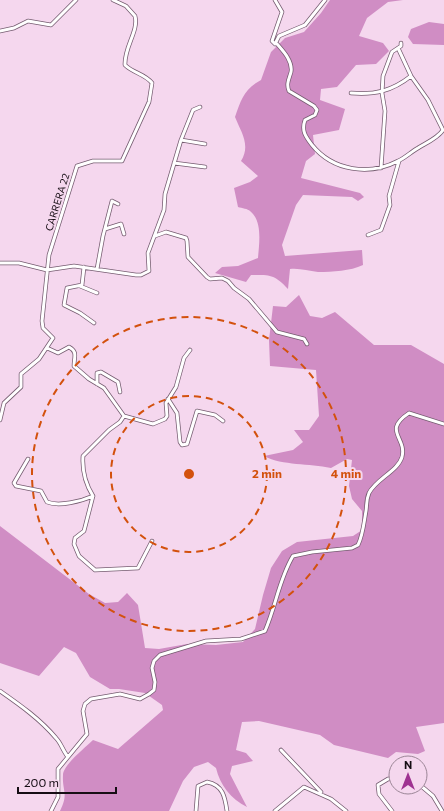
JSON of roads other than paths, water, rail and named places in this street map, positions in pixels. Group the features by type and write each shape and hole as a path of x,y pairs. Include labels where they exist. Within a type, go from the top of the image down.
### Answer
{"street":[{"path":"0,31 14,28 23,22 28,21 51,25 76,0"},
{"name":"CARRERA 22","path":"47,348 53,336 43,328 42,321 49,254 76,166 93,161 122,161 139,127 153,86 148,79 129,69 125,65 126,49 135,28 136,19 130,10 113,0"},
{"path":"275,0 282,12 273,36 274,44 277,44 291,64 291,71 287,84 289,91 314,106 317,110 315,115 305,120 303,128 304,135 318,153 327,159 346,167 358,170 381,168 399,161 443,130 428,100 411,76 398,48"},
{"path":"277,44 278,36 305,25 324,0"},
{"path":"381,168 385,111 382,92 383,76 392,52 401,46 401,43"},
{"path":"351,93 367,94 382,92 398,85 411,76"},
{"path":"0,263 19,263 47,270 74,266 136,275 149,272 148,253 164,210 165,194 180,140 193,110 200,107"},
{"path":"180,140 205,144"},
{"path":"368,235 381,230 390,205 389,196 399,161"},
{"path":"174,163 205,167"},
{"path":"97,269 112,201 118,204"},
{"path":"105,229 121,224 124,234"},
{"path":"154,236 166,232 186,238 188,241 188,257 207,277 210,279 222,278 228,281 234,288 249,299 277,332 304,339 307,344"},
{"path":"80,286 83,284 84,267"},
{"path":"94,323 64,305 67,288 80,286 97,293"},
{"path":"0,420 4,404 21,387 21,374 39,359 47,348 58,353 69,348 74,350 76,354 74,366 107,391 124,416 157,424 167,417 165,405 176,387 184,358 190,350"},
{"path":"97,384 97,373 101,372 118,382 120,392"},
{"path":"168,399 177,413 180,442 182,445 187,444 197,411 215,415 223,421"},
{"path":"51,811 58,797 58,769 87,734 83,711 85,704 91,699 120,694 140,698 144,697 154,690 152,668 154,662 160,655 206,641 241,639 265,631 276,603 284,572 293,556 312,552 352,548 358,545 369,494 385,476 400,464 404,451 396,430 396,424 399,420 410,413 444,424"},
{"path":"124,416 120,422 109,430 83,456 82,469 93,496 84,531 75,538 74,544 79,556 94,570 138,568 152,541"},
{"path":"28,458 14,483 16,486 41,491 47,502 51,503 69,502 93,496"},
{"path":"0,691 25,709 45,727 57,740 68,757"},
{"path":"281,750 322,793 339,804 346,811"},
{"path":"388,779 378,785 379,794 392,811"},
{"path":"196,811 196,791 198,786 207,782 215,784 221,789 227,811"},
{"path":"275,811 304,787 322,793"},
{"path":"428,792 433,796 442,811"}]}
